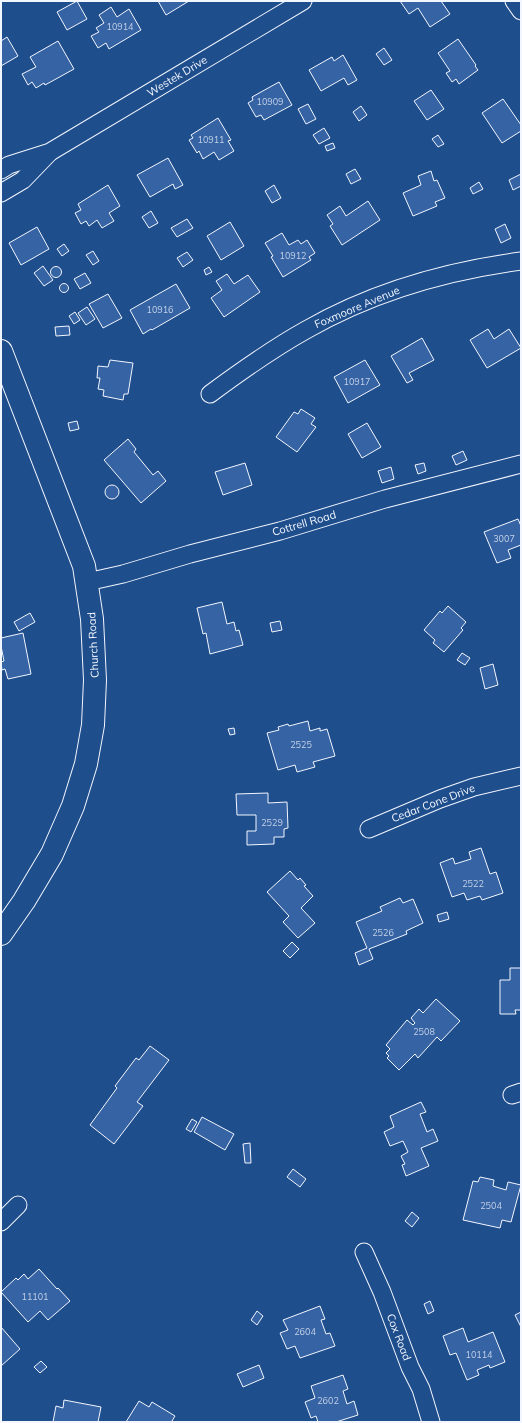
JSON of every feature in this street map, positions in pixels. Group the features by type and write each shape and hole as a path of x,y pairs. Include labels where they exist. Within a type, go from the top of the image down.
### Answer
{"main road":[{"name":"Church Road","path":"1,351 84,566 92,619 95,680 93,725 86,764 73,806 52,854 24,901 1,934"}],"street":[{"name":"Westek Drive","path":"1,170 9,165 50,152 303,1"},
{"path":"514,1 521,11"},
{"name":"Westek Drive","path":"1,193 22,180 50,152"},
{"name":"Foxmoore Avenue","path":"210,394 275,348 306,329 344,310 392,291 441,276 521,262"},
{"name":"Cottrell Road","path":"87,582 123,574 190,554 280,531 385,499 521,464"},
{"name":"Cedar Cone Drive","path":"369,829 440,799 474,787 521,776"},
{"path":"1,1222 18,1205"},
{"name":"Cox Road","path":"364,1252 382,1292 410,1367 421,1389 431,1422"}],"building":[{"path":"77,1 87,19 67,30 57,12"},
{"path":"158,1 189,1 166,15"},
{"path":"400,1 441,1 450,14 430,27 418,8 409,14"},
{"path":"111,7 117,17 129,9 141,30 109,49 106,43 98,48 91,36 99,32 96,28 104,23 99,15"},
{"path":"7,37 18,56 1,66 1,41"},
{"path":"458,39 478,70 459,84 456,79 452,82 446,73 450,71 438,53"},
{"path":"58,41 74,69 45,85 44,83 36,88 32,82 28,85 22,74 36,67 30,57"},
{"path":"384,48 392,60 384,65 376,54"},
{"path":"343,55 357,80 348,85 344,78 321,91 309,70 332,57 334,61"},
{"path":"279,82 292,105 264,120 261,115 256,117 248,103 253,100 252,97"},
{"path":"431,90 444,109 427,120 414,101"},
{"path":"503,99 521,125 521,131 502,143 482,113"},
{"path":"308,104 316,119 306,124 298,109"},
{"path":"361,106 367,115 359,121 353,112"},
{"path":"218,118 231,140 228,141 234,151 219,160 214,152 203,159 199,151 197,153 189,140 193,138 191,135"},
{"path":"324,128 330,138 319,144 313,135"},
{"path":"438,135 444,144 438,147 432,139"},
{"path":"333,143 335,148 327,151 325,146"},
{"path":"168,158 183,185 175,189 173,184 150,197 137,175"},
{"path":"355,169 361,179 351,184 346,174"},
{"path":"431,171 434,181 437,180 445,198 435,202 437,206 413,216 403,193 421,185 418,176"},
{"path":"521,174 521,186 513,190 509,180"},
{"path":"479,182 483,189 473,194 470,188"},
{"path":"108,185 120,206 109,213 114,221 102,228 97,220 89,226 86,221 81,224 75,213 81,210 78,204"},
{"path":"274,185 281,198 272,203 265,191"},
{"path":"368,201 380,220 342,245 330,226 333,224 327,215 340,206 346,216"},
{"path":"151,211 158,223 149,228 142,217"},
{"path":"187,219 193,228 177,237 171,228"},
{"path":"230,222 244,246 221,260 207,236"},
{"path":"505,224 511,238 501,243 495,229"},
{"path":"37,227 49,249 21,265 9,243"},
{"path":"282,233 289,245 298,240 301,244 307,240 315,253 309,257 311,260 283,277 271,257 273,256 265,243"},
{"path":"64,244 69,251 62,256 57,249"},
{"path":"93,251 99,261 93,265 86,255"},
{"path":"187,252 193,260 183,267 177,258"},
{"path":"43,266 53,280 44,286 34,273"},
{"path":"56,266 60,268 62,272 60,276 56,278 52,276 50,272 52,268"},
{"path":"209,267 212,272 206,275 204,270"},
{"path":"85,273 91,283 80,289 74,279"},
{"path":"227,274 234,284 248,275 260,292 224,317 211,298 222,290 216,281"},
{"path":"64,283 69,288 64,293 59,288"},
{"path":"176,284 190,308 143,334 130,310"},
{"path":"108,294 122,318 103,328 89,304"},
{"path":"87,307 95,319 86,325 78,313"},
{"path":"75,312 80,320 74,324 69,316"},
{"path":"69,326 70,335 56,336 55,327"},
{"path":"488,329 494,339 509,329 521,348 487,368 470,340"},
{"path":"422,338 434,360 409,373 413,380 407,383 391,356"},
{"path":"110,360 133,363 128,394 124,394 123,400 103,396 104,390 98,389 100,378 97,378 98,366 108,367"},
{"path":"365,360 380,385 348,403 334,377"},
{"path":"301,409 315,418 311,424 316,427 297,452 276,437 294,412 298,414"},
{"path":"77,421 79,429 70,431 68,423"},
{"path":"367,423 381,447 362,458 348,434"},
{"path":"128,439 136,449 134,452 153,475 158,471 166,481 141,503 104,460"},
{"path":"463,451 467,460 456,465 452,456"},
{"path":"245,463 252,485 223,495 215,472"},
{"path":"424,463 426,471 418,474 415,465"},
{"path":"391,467 394,479 382,483 378,471"},
{"path":"112,485 117,487 119,492 117,497 112,499 107,497 105,492 107,487"},
{"path":"518,519 521,526 521,545 508,550 511,558 497,563 484,532"},
{"path":"222,602 227,624 234,622 236,631 239,630 243,645 210,654 206,633 203,634 197,608"},
{"path":"448,606 466,622 461,628 463,630 444,652 433,643 435,640 424,630 440,611 442,613"},
{"path":"30,613 35,622 19,631 14,622"},
{"path":"280,621 282,630 272,632 270,623"},
{"path":"23,633 31,674 8,679 5,669 2,670 1,662 4,661 1,638"},
{"path":"462,653 470,658 465,665 457,660"},
{"path":"493,664 498,685 485,689 480,668"},
{"path":"308,721 310,731 320,728 320,731 327,729 335,756 313,762 315,767 297,772 295,765 278,770 267,733 279,730 278,727 288,724 289,726"},
{"path":"234,728 235,734 230,735 228,729"},
{"path":"268,793 268,803 287,802 288,828 284,829 284,837 274,837 274,844 247,845 247,831 256,831 256,815 237,815 236,794"},
{"path":"481,848 490,874 496,872 503,893 482,900 480,896 467,900 464,893 452,897 440,863 453,858 455,864 471,859 469,852"},
{"path":"290,871 298,880 300,878 306,885 304,886 313,896 301,908 315,923 298,938 283,922 289,916 267,892"},
{"path":"400,898 403,903 413,899 423,923 406,931 407,934 369,949 373,959 359,965 355,953 367,948 356,922 382,911 380,907"},
{"path":"447,912 449,919 439,922 437,915"},
{"path":"292,942 299,949 290,958 283,951"},
{"path":"510,968 521,968 521,1010 515,1010 516,1014 500,1014 500,980 510,980"},
{"path":"436,999 460,1021 441,1041 437,1037 418,1058 415,1054 399,1070 387,1058 389,1056 386,1053 390,1049 386,1045 407,1020 413,1025 415,1023 411,1018 419,1009 423,1013"},
{"path":"150,1046 169,1060 137,1102 143,1106 114,1144 90,1125 117,1088 115,1086 136,1058 139,1060"},
{"path":"421,1102 426,1112 420,1114 427,1132 433,1129 438,1141 421,1148 429,1166 406,1176 402,1165 405,1164 401,1156 408,1152 403,1141 390,1146 384,1132 394,1127 390,1116"},
{"path":"202,1117 234,1134 225,1150 194,1132"},
{"path":"192,1119 197,1122 191,1132 186,1129"},
{"path":"250,1143 251,1163 245,1163 243,1144"},
{"path":"293,1169 306,1179 300,1187 287,1177"},
{"path":"480,1177 494,1180 493,1186 506,1190 508,1182 521,1185 511,1222 502,1220 500,1228 463,1220 473,1181 478,1182"},
{"path":"412,1212 419,1218 412,1227 405,1221"},
{"path":"39,1269 70,1301 48,1320 40,1311 28,1322 1,1292 16,1278 18,1280 24,1274 28,1279"},
{"path":"430,1301 434,1311 428,1314 424,1304"},
{"path":"320,1306 325,1319 321,1320 326,1334 330,1333 335,1346 300,1358 295,1346 287,1349 280,1333 288,1330 283,1320"},
{"path":"257,1311 263,1316 257,1325 251,1320"},
{"path":"521,1312 521,1327 515,1315"},
{"path":"1,1327 20,1349 1,1366"},
{"path":"463,1328 468,1342 493,1332 505,1362 490,1368 489,1365 477,1370 479,1375 467,1380 456,1353 450,1355 443,1336"},
{"path":"41,1361 47,1367 40,1373 34,1367"},
{"path":"259,1365 264,1378 243,1387 237,1374"},
{"path":"343,1375 348,1389 343,1391 347,1404 354,1401 358,1415 336,1422 318,1422 316,1416 311,1418 305,1402 315,1398 311,1386"},
{"path":"64,1400 101,1407 98,1422 53,1422 56,1406 63,1408"},
{"path":"139,1401 149,1407 152,1402 175,1416 172,1421 173,1422 126,1422"}]}
